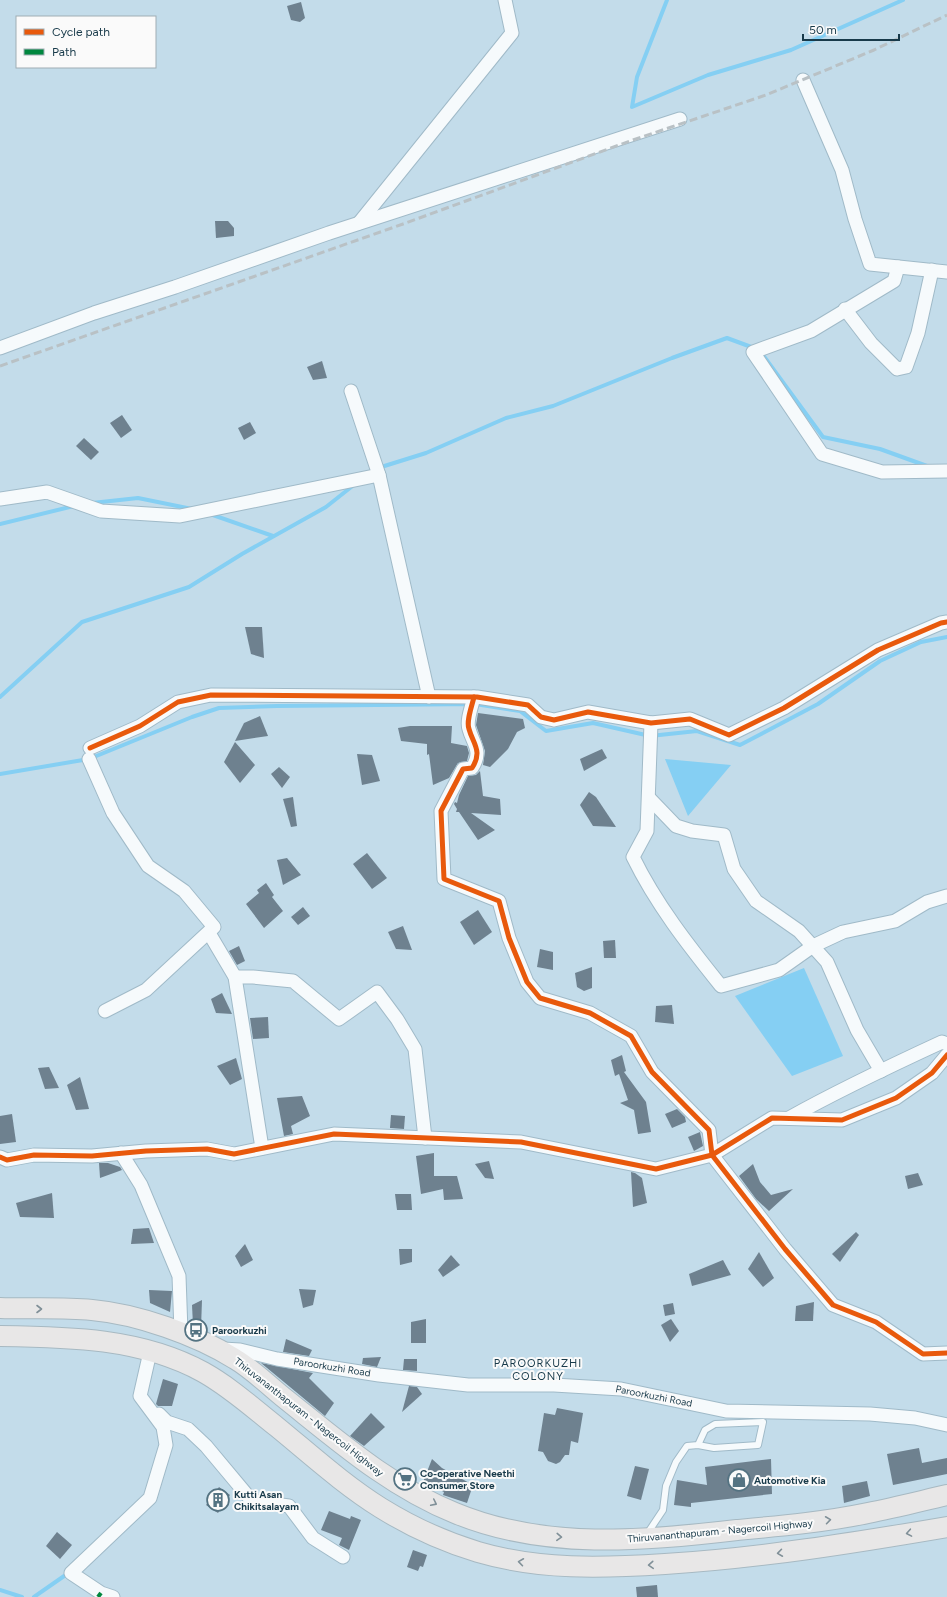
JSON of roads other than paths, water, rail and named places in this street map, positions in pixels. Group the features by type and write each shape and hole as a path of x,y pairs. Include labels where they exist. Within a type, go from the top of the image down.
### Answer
{"main road":[{"name":"Thiruvananthapuram - Nagercoil Highway","path":"0,1308 94,1310 123,1315 181,1332 218,1349 238,1361 375,1468 398,1484 454,1513 502,1528 548,1536 619,1540 698,1535 867,1514 947,1495"},
{"path":"0,1336 69,1337 110,1342 150,1352 203,1372 236,1394 352,1488 381,1508 445,1540 477,1552 513,1561 546,1566 616,1567 725,1560 841,1545 947,1527"}],"street":[{"path":"359,223 512,33 505,0"},
{"path":"803,80 842,170 855,218 870,264 947,272"},
{"path":"0,348 94,313 175,287 359,223 680,119"},
{"path":"898,268 894,281 845,309 811,331 759,350 822,454 882,472 947,471"},
{"path":"845,309 870,343 897,369 906,367 918,333 932,270"},
{"path":"351,391 379,474 430,697"},
{"path":"0,499 47,492 101,511 180,516 379,474"},
{"path":"105,1011 146,990 214,927 184,891 148,866 113,813 89,754 140,726 178,702 211,695 474,697 528,705 542,718 554,720 588,712 651,723 690,719 729,736 784,708 878,650 941,623 947,622"},
{"path":"474,697 468,728 475,741 477,761 472,768 463,769 441,811 444,879 499,901 509,938 527,982 540,998 590,1013 631,1036 652,1072 709,1130 712,1155 785,1249 833,1305 876,1322 923,1354 947,1353"},
{"path":"651,723 650,799 647,831 633,858 651,891 691,949 721,986 779,970 813,946 843,932 895,921 927,902 947,896"},
{"path":"650,799 676,826 692,831 724,835 734,869 756,900 799,931 827,962 856,1030 880,1071"},
{"path":"209,933 235,977 262,1148"},
{"path":"235,977 253,977 293,981 339,1019 377,992 397,1019 415,1049 425,1138"},
{"path":"788,1119 831,1094 942,1042 947,1044"},
{"path":"0,1157 7,1160 34,1155 92,1156 121,1153 207,1149 234,1154 334,1134 520,1142 656,1169 712,1155 772,1118 842,1120 896,1098 932,1073 947,1055"},
{"path":"121,1153 141,1185 179,1276 181,1332"},
{"name":"Paroorkuzhi Road","path":"218,1349 240,1350 277,1358 379,1375 468,1385 554,1386 621,1389 726,1411 870,1414 916,1418 947,1425"},
{"path":"113,1597 101,1593 71,1573 150,1498 166,1445 163,1427 140,1396 150,1352"},
{"path":"140,1396 167,1422 188,1429 206,1446 252,1501 289,1506 313,1538 343,1558"}],"lane":[{"path":"644,1538 663,1510 666,1486 676,1462 688,1446 698,1444 714,1448 758,1445 763,1422 716,1424 705,1430 698,1444"}],"water":[{"path":"665,759 731,765 688,816"},
{"path":"804,968 843,1056 792,1076 735,996"}],"waterway":[{"path":"667,0 637,77 632,107 708,75 791,50 903,0"},
{"path":"378,468 426,453 506,418 553,406 672,358 727,338 754,348"},
{"path":"760,351 823,437 880,449 927,466"},
{"path":"0,697 82,622 189,587 242,554 326,507 355,484"},
{"path":"92,503 138,498 192,509"},
{"path":"0,524 74,506"},
{"path":"210,514 273,536"},
{"path":"0,774 89,759 192,717 219,708 475,704 520,711 546,731 593,723 650,736 697,731 740,745 818,704 880,661 921,642 947,637"},
{"path":"34,1597 67,1574 68,1575"},
{"path":"0,1590 22,1597"}],"railway":[{"path":"0,366 403,224 630,141 766,95 874,50 947,15"}],"place":[{"name":"Paroorkuzhi","path":"196,1330"},
{"name":"Co-operative Neethi Consumer Store","path":"405,1479"},
{"name":"Automotive Kia","path":"739,1480"},
{"name":"Kutti Asan Chikitsalayam","path":"218,1500"}],"district":[{"name":"PAROORKUZHI COLONY","path":"538,1369"}]}
